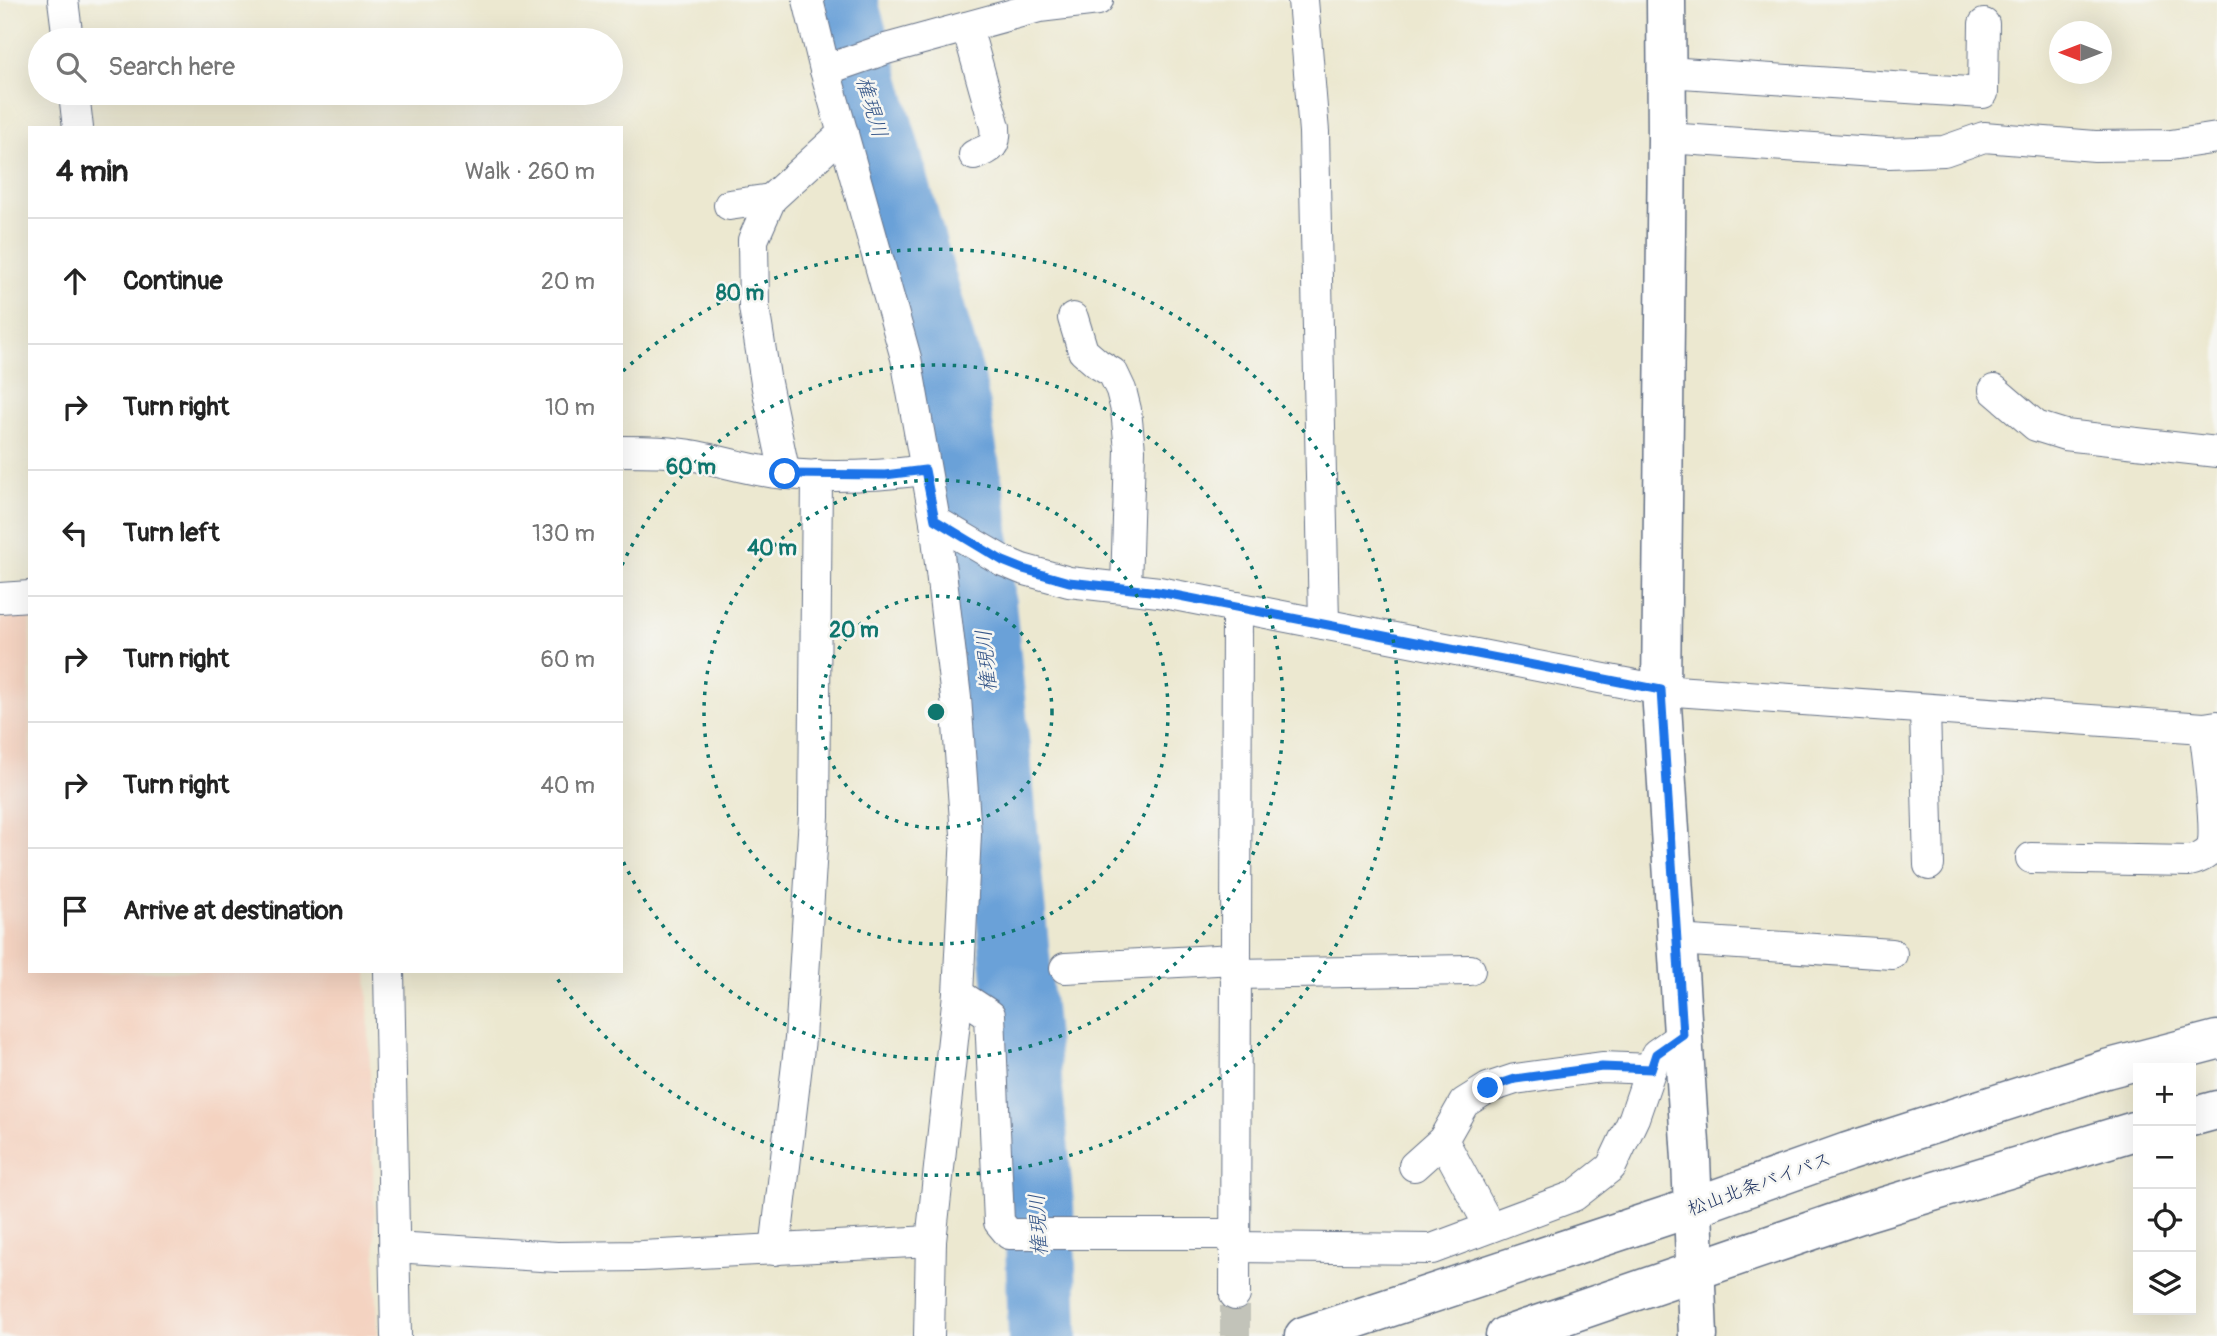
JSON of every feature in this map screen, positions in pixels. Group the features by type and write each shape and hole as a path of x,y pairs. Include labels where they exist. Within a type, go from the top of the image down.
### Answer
{"main road":[{"path":"1666,0 1661,690 1693,1207 1698,1336"},
{"name":"松山北条バイパス","path":"1304,1336 1693,1207 1847,1152 2080,1077 2217,1040"},
{"path":"2196,1116 2217,1110"},
{"path":"1505,1336 1866,1212 2133,1132"}],"street":[{"path":"63,0 66,28"},
{"path":"808,0 831,68 843,133 906,358 925,470 942,524 966,834 958,994 931,1241 929,1336"},
{"path":"831,68 1038,4 1098,0"},
{"path":"1303,0 1314,132 1324,624"},
{"path":"1667,72 1983,93 1984,24"},
{"path":"967,27 996,139 990,148 974,155"},
{"path":"75,105 78,126"},
{"path":"785,474 754,307 753,240 771,199 843,133"},
{"path":"1667,138 1889,153 1944,151 1984,136 2095,146 2171,145 2217,138"},
{"path":"729,205 771,199"},
{"path":"1073,318 1083,351 1113,373 1126,410 1130,450 1126,588"},
{"path":"1994,390 2036,426 2065,435 2217,452"},
{"path":"623,451 664,451 698,456 741,468 785,474 885,475 925,470"},
{"path":"775,1250 800,1039 814,816 817,475"},
{"path":"942,524 1003,561 1069,582 1159,592 1661,690 2211,727 2215,828 2212,847 2201,858 2189,861 2031,858"},
{"path":"0,598 28,596"},
{"path":"1235,1295 1237,607"},
{"path":"1925,709 1928,865"},
{"path":"1676,940 1892,954"},
{"path":"1065,968 1235,966 1470,970"},
{"path":"389,973 396,1336"},
{"path":"958,994 990,1015 999,1222 1009,1234 1432,1249 1574,1196 1611,1167 1634,1118 1656,1054 1683,1035"},
{"path":"1413,1166 1443,1140 1464,1103 1488,1088 1515,1079 1602,1067 1651,1069"},
{"path":"1443,1140 1490,1227"},
{"path":"394,1247 557,1257 694,1255 931,1241"}],"shaded area":[{"path":"0,618 28,618 28,973 367,973 378,1336 0,1336"}],"waterway":[{"name":"権現川","path":"842,0 951,384 972,511 1039,1205 1043,1336"}],"tunnel":[{"path":"1235,1295 1235,1336"}],"route":[{"path":"785,474 885,475 925,470 935,520 1003,561 1023,569 1069,582 1159,592 1661,690 1683,1035 1656,1054 1651,1069 1602,1067 1515,1079 1488,1088"}]}
